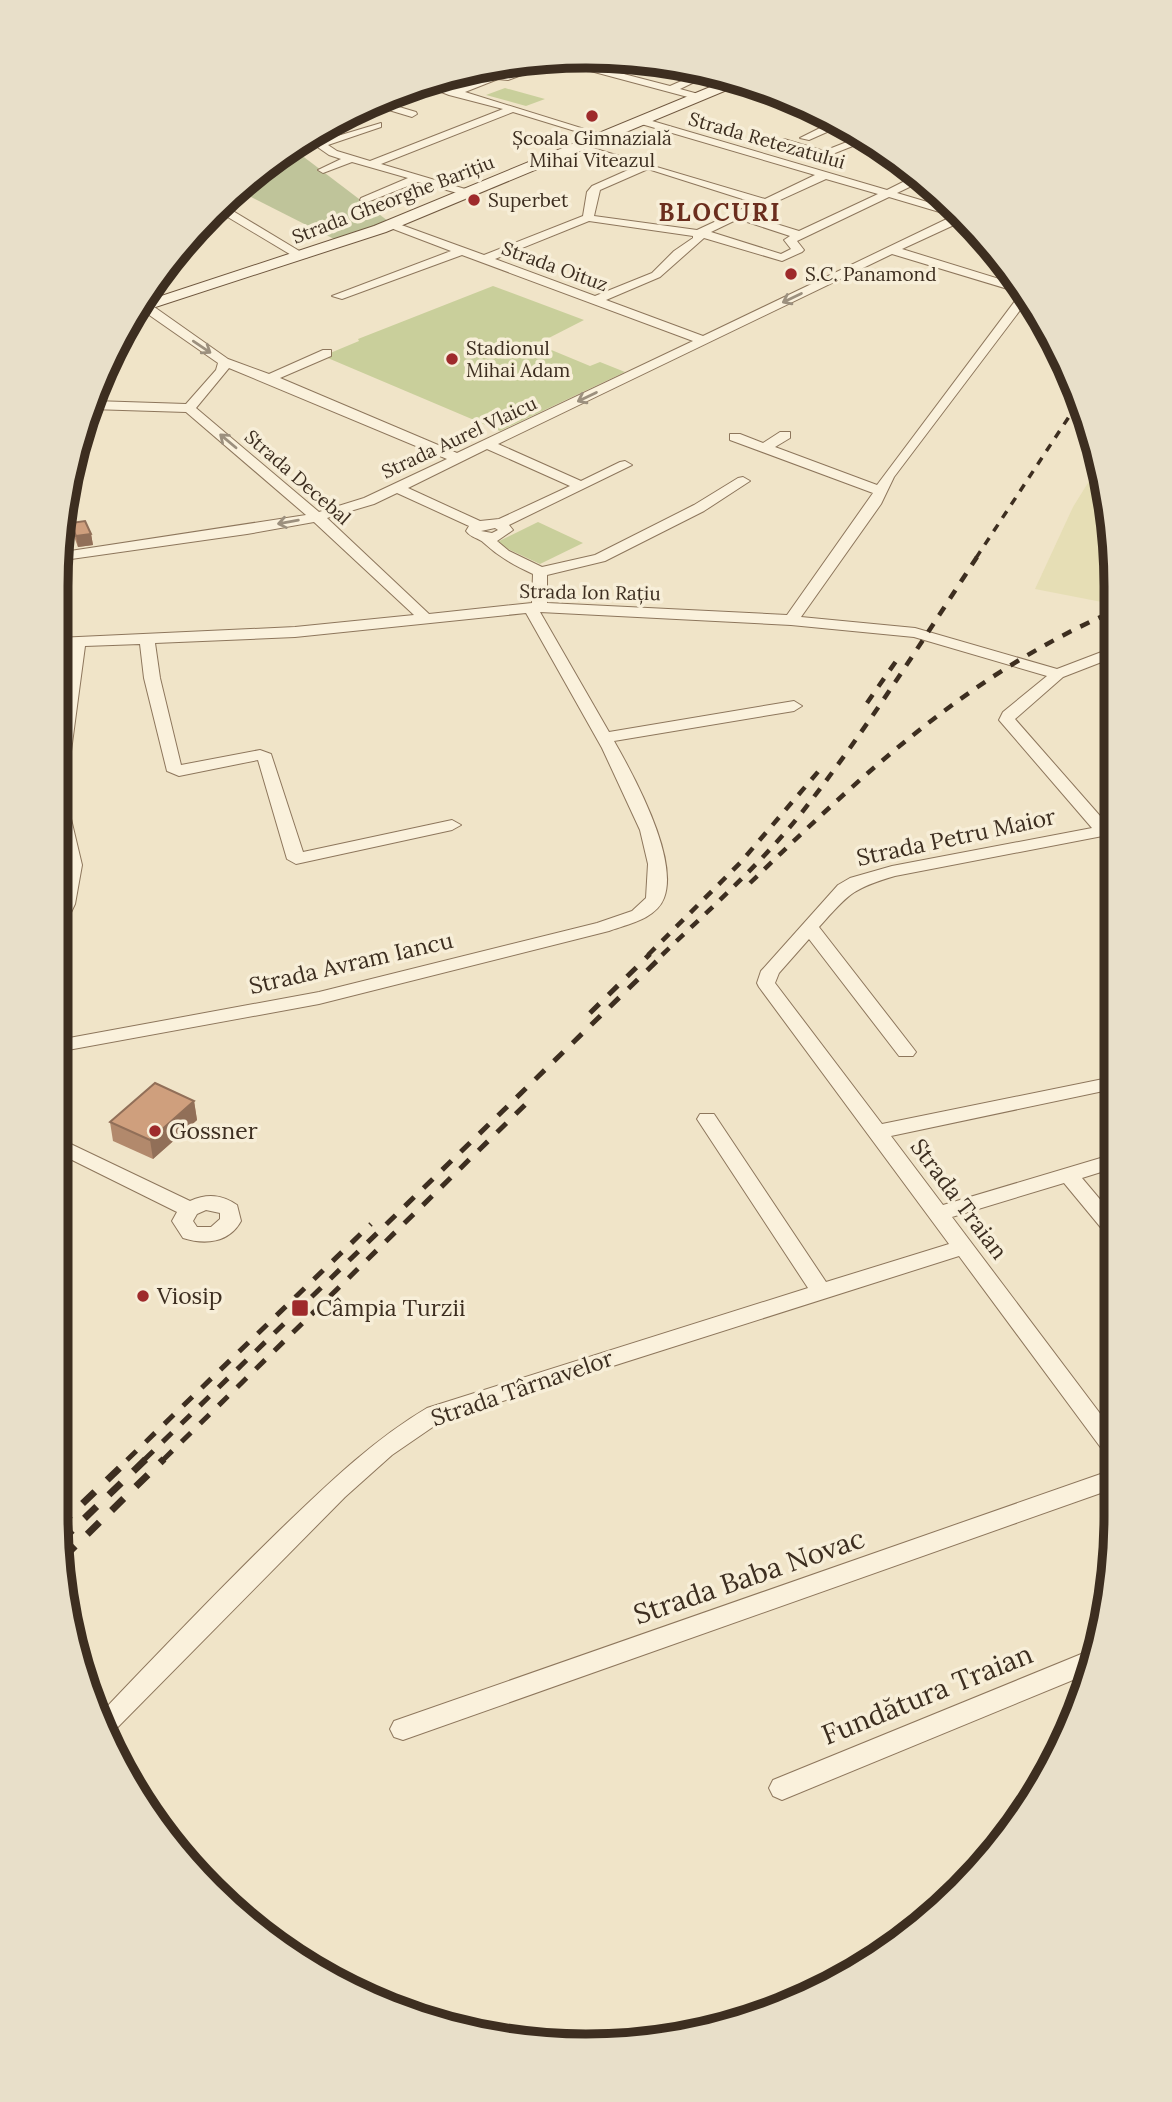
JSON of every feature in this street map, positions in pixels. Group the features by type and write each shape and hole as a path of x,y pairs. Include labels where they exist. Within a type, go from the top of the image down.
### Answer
{"street":[{"path":"593,68 699,97"},
{"path":"498,76 505,78 520,73"},
{"path":"452,93 498,76"},
{"path":"670,90 692,79"},
{"name":"Strada Gheorghe Barițiu","path":"151,305 392,225 723,87"},
{"path":"442,89 604,136"},
{"path":"390,107 412,114"},
{"path":"371,164 510,110"},
{"name":"Strada Retezatului","path":"642,121 940,209"},
{"path":"319,145 377,125"},
{"path":"776,161 829,129"},
{"path":"784,142 805,143 825,154 853,143"},
{"path":"319,145 352,158 468,193"},
{"path":"583,146 768,202"},
{"path":"323,170 352,158"},
{"path":"589,218 592,192 596,188 647,166"},
{"path":"698,233 825,175"},
{"path":"365,200 418,178"},
{"path":"485,259 589,218 698,233 782,258 798,250 790,240 909,182"},
{"path":"228,213 302,257"},
{"path":"740,216 799,235"},
{"name":"Strada Aurel Vlaicu","path":"69,555 234,532 349,509 460,459 953,221"},
{"name":"Strada Oituz","path":"392,225 705,341"},
{"path":"596,300 656,275 678,253 699,239 698,233"},
{"path":"892,250 1008,286"},
{"path":"338,296 462,251"},
{"path":"792,620 881,491 888,476 1019,303"},
{"path":"147,313 223,362 269,378 460,459"},
{"path":"269,378 327,353"},
{"path":"102,405 189,408 222,371 223,362"},
{"name":"Strada Decebal","path":"189,408 317,517 424,617"},
{"path":"764,448 785,435"},
{"path":"735,437 881,491"},
{"path":"488,445 582,486"},
{"path":"397,488 478,525 500,524 625,465"},
{"path":"488,538 492,545 504,553 540,572 600,558 699,508 743,481"},
{"path":"478,525 473,528 474,533 488,538 505,533 505,528 500,524"},
{"path":"540,572 534,607 604,737 794,706"},
{"name":"Strada Ion Rațiu","path":"68,642 295,632 534,607 792,620 915,633 1058,674"},
{"path":"147,639 152,678 173,768 179,771 260,755 265,757 296,859 452,825"},
{"path":"68,715 78,642"},
{"path":"1104,656 1058,674 1009,715 1007,720 1104,826"},
{"name":"Strada Avram Iancu","path":"68,1044 319,998 603,927 638,915 655,898 657,864 649,830 604,737"},
{"name":"Strada Petru Maior","path":"767,977 844,889 868,877 1104,831"},
{"path":"68,842 73,865 68,893"},
{"path":"809,928 906,1052"},
{"name":"Strada Traian","path":"767,977 766,983 771,990 1104,1435"},
{"path":"877,1132 1104,1085"},
{"path":"707,1119 821,1291"},
{"path":"68,1150 190,1209"},
{"path":"938,1214 1104,1164"},
{"path":"1068,1175 1104,1218"},
{"name":"Strada Târnavelor","path":"111,1721 252,1571 345,1483 408,1429 435,1414 963,1247"},
{"name":"Strada Baba Novac","path":"403,1729 1104,1482"},
{"name":"Fundătura Traian","path":"782,1788 1081,1665"}],"shaded area":[{"path":"1092,476 1103,552 1104,602 1035,589 1073,507"}],"green space":[{"path":"505,88 545,99 526,106 486,95"},
{"path":"300,154 388,221 334,239 247,195"},
{"name":"Stadionul Mihai Adam","path":"493,286 584,320 537,344 590,366 600,362 625,372 500,431 323,356 359,341 358,339"},
{"path":"538,522 583,543 540,564 495,543"}],"building":[{"path":"85,521 91,534 76,536 72,523"},
{"path":"155,1083 194,1101 150,1140 110,1122"}],"railway":[{"path":"976,558 1073,411"},
{"path":"662,955 741,880 796,819 877,709 977,557"},
{"path":"750,883 876,766 963,697 1059,637 1104,616"},
{"path":"867,703 901,654"},
{"path":"648,955 740,863 823,766"},
{"path":"590,1013 650,954"},
{"path":"144,1460 664,954"},
{"path":"163,1460 531,1099"},
{"path":"127,1460 371,1224"},
{"path":"68,1517 129,1459"},
{"path":"69,1534 146,1459"},
{"path":"69,1552 164,1459"}],"place":[{"name":"Școala Gimnazială Mihai Viteazul","path":"592,116"},
{"name":"Superbet","path":"474,200"},
{"name":"S.C. Panamond","path":"791,274"},
{"name":"Stadionul Mihai Adam","path":"452,359"},
{"name":"Gossner","path":"155,1131"},
{"name":"Viosip","path":"143,1296"},
{"name":"Câmpia Turzii","path":"300,1308"}],"district":[{"name":"BLOCURI","path":"720,213"}]}
